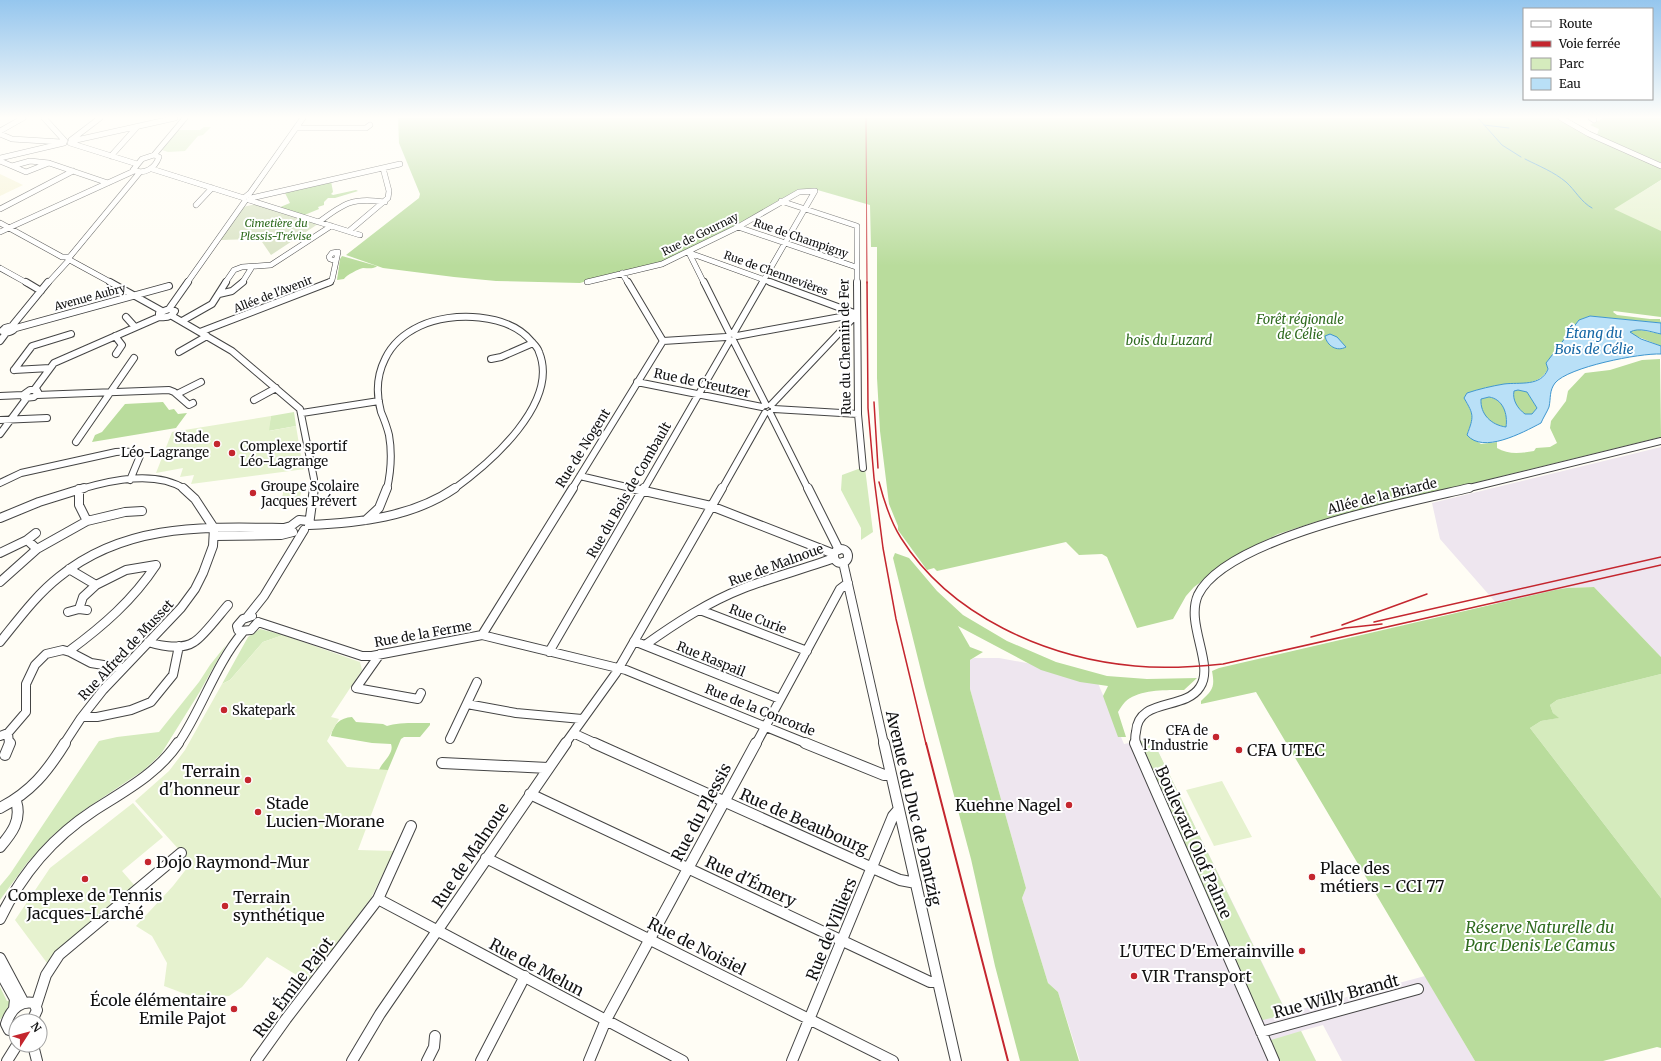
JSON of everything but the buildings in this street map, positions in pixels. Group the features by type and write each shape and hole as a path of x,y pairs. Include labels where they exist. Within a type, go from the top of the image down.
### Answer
{"street":[{"path":"16,168 26,172 37,168"},
{"path":"63,168 108,183"},
{"path":"134,168 132,170 134,171"},
{"path":"169,309 269,168"},
{"path":"247,199 383,168 390,195 385,202 349,231"},
{"path":"0,232 134,171 140,172 152,169 360,235"},
{"path":"0,209 73,171"},
{"path":"0,341 3,332 14,327 41,291 140,172"},
{"path":"196,205 212,188"},
{"name":"Rue de Gournay","path":"586,282 662,264 738,227 799,192 815,191"},
{"name":"Rue du Bois de Combault","path":"549,652 815,191"},
{"path":"319,222 347,203 363,199 385,202"},
{"path":"781,201 805,209"},
{"name":"Rue du Chemin de Fer","path":"805,209 857,226 856,267 858,414 863,468"},
{"path":"0,223 62,257 69,259 162,311"},
{"path":"182,321 208,307 219,294 234,270 242,267 271,265 331,226"},
{"name":"Rue de Champigny","path":"738,227 856,267"},
{"path":"688,252 768,409 838,562 843,562"},
{"name":"Rue de Chennevières","path":"688,252 857,314"},
{"name":"Allée de l'Avenir","path":"200,332 329,283 332,280 336,260"},
{"path":"219,294 233,292 238,289 252,267"},
{"path":"0,268 41,291"},
{"path":"0,276 9,273"},
{"path":"622,273 663,341 731,337 857,314"},
{"name":"Avenue Aubry","path":"14,327 169,286"},
{"path":"36,392 54,363 159,317 166,318 172,316 175,311 169,309 162,311 159,314 159,317"},
{"path":"619,669 634,640 768,409 857,314"},
{"path":"0,909 20,878 49,843 84,814 146,772 164,756 176,739 241,631 254,628 254,618 259,604 294,543 301,526 311,512 314,496 314,479 302,413 297,405 232,351 172,316"},
{"path":"0,642 43,591 69,569 95,551 114,543 130,538 176,530 250,535 278,532 301,526 366,520 378,518 407,511 444,495 476,473 502,448 531,410 541,387 544,372 541,357 533,343 524,334 514,328 480,316 451,316 429,321 414,328 403,336 388,353 379,377 379,401 388,431 391,453 387,487 378,510 378,518"},
{"path":"126,317 135,327"},
{"path":"50,368 14,370 32,346 71,334"},
{"path":"114,336 122,345 116,354"},
{"path":"179,352 207,336"},
{"name":"Rue de Nogent","path":"482,635 663,341"},
{"path":"491,359 501,357 533,343"},
{"path":"76,442 134,358"},
{"path":"177,394 201,382"},
{"name":"Rue de Creutzer","path":"637,382 768,409 858,414"},
{"path":"254,400 276,388"},
{"path":"0,396 25,397 36,392 169,390 177,394 189,405 193,403"},
{"path":"0,434 11,420 25,397"},
{"path":"302,413 379,401"},
{"path":"0,420 47,418"},
{"name":"Allée de la Briarde","path":"1204,667 1194,616 1199,594 1212,578 1232,564 1256,552 1290,536 1332,521 1661,441"},
{"path":"0,483 21,473 116,452 128,451 136,452 140,456 130,480"},
{"path":"580,476 643,489 711,506 835,554"},
{"path":"0,518 38,502 79,489 130,480 163,480 179,485 197,500 215,532"},
{"path":"79,489 80,505 87,521"},
{"path":"0,582 37,549 87,521 126,509 142,511"},
{"path":"366,520 378,510"},
{"path":"215,532 254,528 278,532"},
{"path":"250,535 248,534 248,531 254,528"},
{"name":"Rue Alfred de Musset","path":"0,808 16,801 31,790 44,776 82,717 122,668 183,606 194,590 205,568 215,532"},
{"path":"0,553 26,540 36,533"},
{"path":"26,540 37,549"},
{"name":"Avenue du Duc de Dantzig","path":"835,554 846,551 849,554 847,560 843,562 956,1061"},
{"name":"Rue de Malnoue","path":"645,645 671,626 756,583 835,554"},
{"path":"5,755 10,742 4,734 25,713 27,705 25,688 37,660 51,651 69,651 110,620 142,587 156,565 126,570 96,584 83,597 79,608"},
{"path":"69,569 96,584"},
{"name":"Rue du Plessis","path":"589,1061 606,1020 649,939 840,589 848,583"},
{"path":"148,642 156,645 179,646 191,644 195,642 228,604"},
{"path":"68,612 79,608 87,610"},
{"name":"Rue Curie","path":"700,610 807,651"},
{"path":"241,631 237,626 240,621 254,618"},
{"name":"Rue de la Ferme","path":"254,618 365,656 482,635 619,669"},
{"path":"0,919 21,883 53,844 78,822 138,782 165,759 179,740 241,631"},
{"name":"Rue Raspail","path":"634,640 780,699"},
{"path":"82,717 97,717 131,710 151,702 173,675 179,646"},
{"path":"69,651 74,655 92,663 122,668"},
{"path":"380,654 356,688 418,699 421,693"},
{"path":"365,656 368,662 368,670"},
{"name":"Boulevard Olof Palme","path":"1204,667 1203,683 1195,693 1185,699 1155,707 1144,712 1137,722 1134,734 1135,742 1274,1061"},
{"name":"Rue de Malnoue","path":"352,1061 380,1014 436,931 582,719 619,669"},
{"name":"Rue de la Concorde","path":"619,669 636,674 884,775 891,775"},
{"path":"450,739 477,682"},
{"path":"467,704 516,713 582,719"},
{"name":"Rue de Beaubourg","path":"573,734 724,803 872,868 907,882 916,882"},
{"path":"442,763 548,768"},
{"name":"Rue d'Émery","path":"530,794 930,982 938,982"},
{"path":"0,847 12,832 18,820 19,812 16,801"},
{"name":"Rue de Villiers","path":"792,1061 843,941 893,816 899,809"},
{"name":"Rue Émile Pajot","path":"256,1061 286,1019 378,899 411,826"},
{"path":"36,1013 36,1006 46,975 59,955 181,853"},
{"name":"Rue de Noisiel","path":"486,858 893,1061"},
{"name":"Rue de Melun","path":"378,899 683,1061"},
{"path":"0,958 24,1003"},
{"path":"0,972 15,1000 14,1009"},
{"path":"481,1061 525,976"},
{"name":"Rue Willy Brandt","path":"1261,1032 1418,989"},
{"path":"11,1013 14,1009 24,1003 31,1002 36,1006"},
{"path":"8,1019 6,1024 8,1028"},
{"path":"426,1061 434,1047 435,1036"}],"shaded area":[{"path":"0,174 23,185 0,196"},
{"path":"1661,447 1661,657 1594,587 1567,588 1497,604 1440,539 1432,503"},
{"path":"974,658 999,658 1032,664 1097,681 1124,744 1152,739 1287,1013 1425,976 1475,1061 1342,1061 1323,1025 1301,1031 1316,1061 1080,1061 1058,992 1048,983 1022,898 1026,888 970,689 970,660"}],"green space":[{"name":"Forêt régionale de Célie","path":"409,168 1660,168 1661,180 1616,209 1661,230 1661,317 1613,312 1617,315 1660,319 1661,323 1590,316 1579,320 1546,363 1548,368 1545,374 1540,378 1535,381 1504,384 1467,393 1464,398 1472,416 1467,435 1481,444 1497,442 1497,448 1506,452 1529,452 1534,451 1536,448 1550,447 1557,443 1550,428 1551,421 1566,401 1568,391 1585,373 1610,370 1642,360 1660,359 1661,437 1315,522 1278,534 1241,553 1194,587 1186,596 1173,619 1137,628 1107,557 1102,554 1079,555 1066,542 937,571 934,568 927,570 898,530 898,526 889,504 880,431 877,378 877,247 871,247 870,205 814,189 797,192 783,198 750,218 660,263 613,273 580,283 496,281 454,277 383,268 346,255 419,198 420,194"},
{"path":"1661,180 1661,231 1614,209"},
{"path":"331,181 333,192 331,194 333,195 356,190 358,191 335,198 328,198 324,202 324,205 318,207 319,209 302,216 278,208 290,203 284,191"},
{"name":"Cimetière du Plessis-Trévise","path":"256,204 318,224 271,255 260,239 220,240 243,207"},
{"path":"342,256 377,266 373,268 363,268 350,274 344,279 337,280 340,259"},
{"path":"1635,329 1661,334 1661,346 1629,332"},
{"path":"1518,389 1527,392 1537,408 1532,414 1525,414 1516,404 1514,391"},
{"path":"1489,397 1498,401 1504,408 1506,427 1491,421 1482,410 1481,399"},
{"path":"163,402 169,410 174,409 178,414 187,413 176,428 92,442 95,435 102,432 125,404"},
{"path":"294,412 296,426 268,431 271,416"},
{"name":"Complexe sportif Léo-Lagrange","path":"271,416 269,431 296,426 303,468 305,469 191,484 194,475 180,477 183,468 156,473 172,432"},
{"path":"865,468 873,532 861,540 861,528 841,490 842,475"},
{"path":"303,484 298,505 279,508 285,486"},
{"path":"895,553 909,558 937,591 963,615 1007,641 1056,662 1107,676 1147,679 1197,678 1184,690 1145,692 1124,703 1118,712 1126,737 1118,737 1103,696 1108,686 1080,682 1041,670 958,626 970,647 983,652 970,660 970,689 1026,888 1022,898 1048,983 1058,992 1079,1061 1020,1061 995,966 971,859 925,687 893,558"},
{"name":"Réserve Naturelle du Parc Denis Le Camus","path":"1594,587 1661,657 1661,674 1557,700 1550,705 1553,713 1559,718 1541,721 1530,728 1661,898 1661,1048 1657,1047 1603,1061 1475,1061 1256,692 1201,704 1201,701 1211,691 1213,685 1212,671 1219,668 1555,590"},
{"path":"260,629 283,635 263,642 230,680 222,684 248,637"},
{"name":"Stade Lucien-Morane","path":"283,635 360,662 362,670 331,717 339,719 327,741 347,767 388,770 358,850 394,851 371,898 308,982 267,957 242,987 229,996 188,995 164,986 167,963 152,936 136,926 173,886 191,863 135,801 169,771 185,750 222,684 230,680 263,642"},
{"path":"226,645 199,693 161,754 144,770 84,810 52,836 27,863 0,900 0,886 10,874 99,741 117,737 159,732"},
{"path":"1661,674 1661,898 1530,728 1541,721 1558,718 1553,713 1550,705 1557,700"},
{"path":"352,717 356,722 383,724 387,726 408,723 430,723 430,725 420,737 404,737 401,739 388,770 378,774 381,766 391,752 391,744 372,743 331,736 333,728 338,722"},
{"path":"1152,739 1287,1014 1263,1020 1259,1016 1138,742"},
{"path":"1222,781 1252,837 1214,846 1186,790"},
{"name":"Complexe de Tennis Jacques-Larché","path":"133,803 163,837 122,871 135,886 63,945 47,963 15,920 50,868"},
{"path":"0,987 7,1001 10,1000 0,1020"},
{"path":"1301,1031 1316,1061 1278,1061 1272,1047 1271,1040"}],"water":[{"name":"Étang du Bois de Célie","path":"1590,316 1661,323 1661,334 1641,330 1630,332 1641,339 1661,346 1661,354 1637,356 1605,362 1562,377 1553,386 1549,407 1541,423 1524,432 1503,440 1483,443 1474,440 1467,435 1472,416 1470,408 1464,398 1467,393 1504,384 1529,382 1540,379 1545,375 1548,369 1546,363 1579,320","holes":["1518,390 1527,392 1537,408 1532,414 1525,414 1516,404 1514,391","1489,397 1494,398 1504,408 1506,427 1491,421 1482,409 1481,399"]},
{"path":"1330,334 1337,337 1346,347 1339,349 1330,345 1325,336"}],"waterway":[{"path":"1543,168 1561,178 1585,203 1592,208"}],"railway":[{"path":"866,168 867,283"},
{"path":"867,282 868,408 874,478 883,548 896,619 926,744"},
{"path":"874,402 878,468"},
{"path":"879,482 885,504 897,531 921,566 946,590 973,611 1003,628 1035,643 1068,654 1135,666 1179,667 1223,664 1661,565"},
{"path":"1374,622 1661,557"},
{"path":"1342,625 1427,594"},
{"path":"1311,637 1345,628 1382,624"},
{"path":"926,743 1008,1061"}],"place":[{"name":"Stade Léo-Lagrange","path":"217,444"},
{"name":"Complexe sportif Léo-Lagrange","path":"232,453"},
{"name":"Groupe Scolaire Jacques Prévert","path":"253,493"},
{"name":"Skatepark","path":"224,710"},
{"name":"CFA de l'Industrie","path":"1216,737"},
{"name":"CFA UTEC","path":"1239,750"},
{"name":"Terrain d'honneur","path":"248,780"},
{"name":"Kuehne Nagel","path":"1069,805"},
{"name":"Stade Lucien-Morane","path":"258,812"},
{"name":"Dojo Raymond-Mur","path":"148,862"},
{"name":"Place des métiers - CCI 77","path":"1312,877"},
{"name":"Complexe de Tennis Jacques-Larché","path":"85,879"},
{"name":"Terrain synthétique","path":"225,906"},
{"name":"L'UTEC D'Emerainville","path":"1302,951"},
{"name":"VIR Transport","path":"1134,976"},
{"name":"École élémentaire Emile Pajot","path":"234,1009"}],"park label":[{"name":"bois du Luzard","path":"1169,340"}]}
